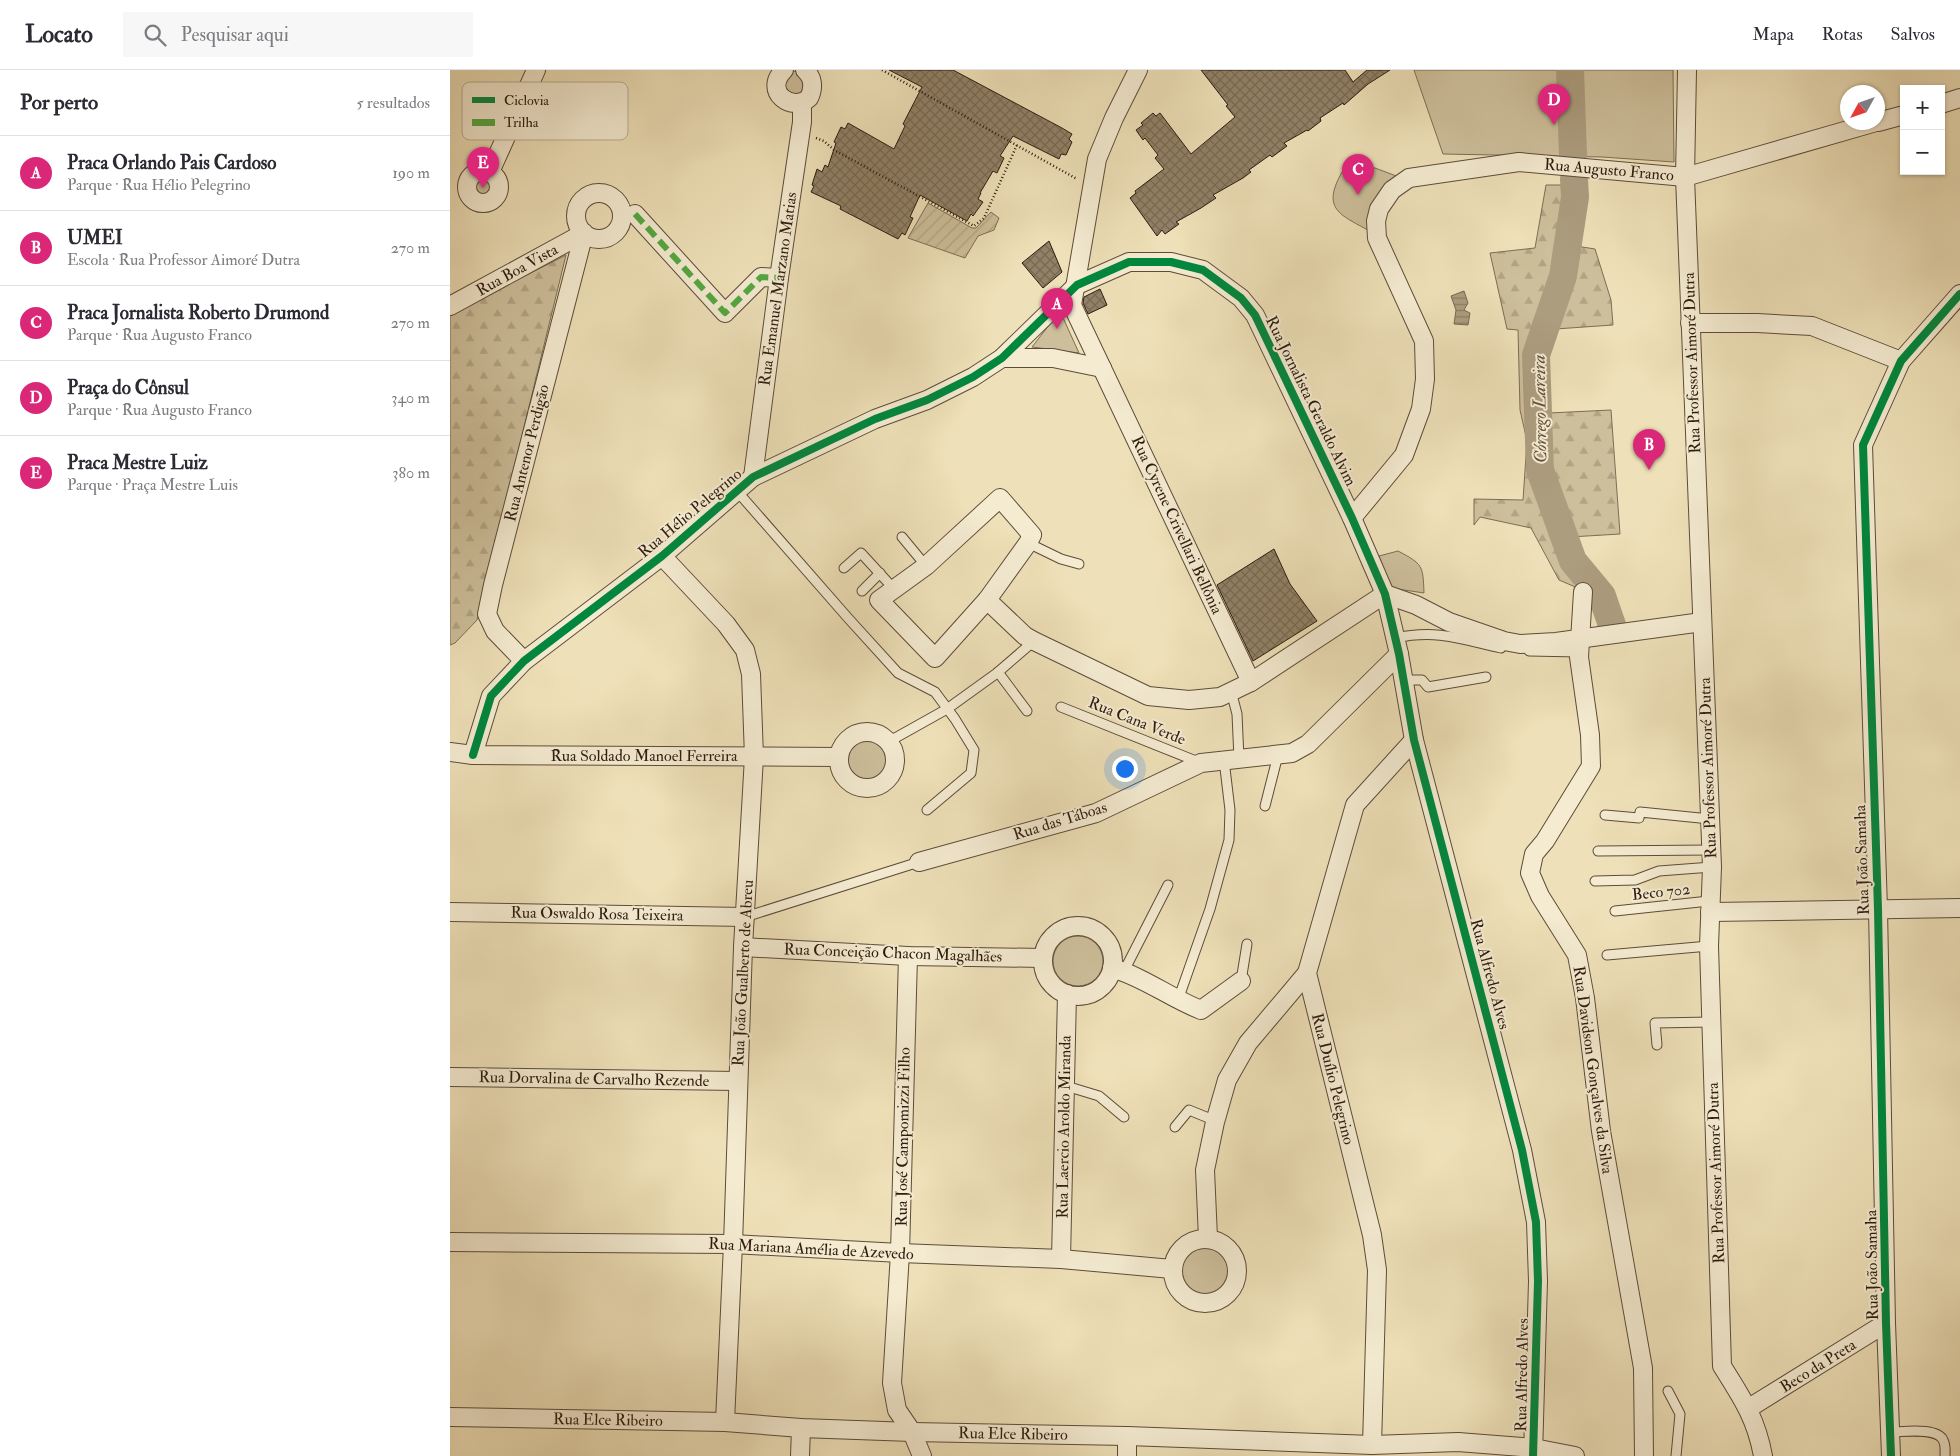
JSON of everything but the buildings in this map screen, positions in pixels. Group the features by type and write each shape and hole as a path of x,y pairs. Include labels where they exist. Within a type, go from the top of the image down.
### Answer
{"street":[{"path":"531,82 536,70"},
{"path":"784,70 777,80 776,88 778,92 791,103 802,102"},
{"name":"Rua Emanuel Marzano Matias","path":"753,476 800,133 802,102 809,98 812,90 812,80 804,70"},
{"name":"Rua Cyrene Crivellari Bellônia","path":"1138,70 1114,118 1097,160 1091,187 1077,285 1072,305 1251,682"},
{"name":"Rua Professor Aimoré Dutra","path":"1687,70 1685,177 1710,819 1709,946 1722,1366 1749,1408 1763,1456"},
{"path":"1945,103 1960,98"},
{"name":"Rua Augusto Franco","path":"1885,120 1900,116"},
{"name":"Rua Augusto Franco","path":"1352,518 1404,455 1421,409 1425,379 1424,341 1378,238 1376,221 1379,209 1392,190 1409,178 1519,162 1685,177 1849,130"},
{"path":"490,172 504,140"},
{"path":"635,214 725,313 761,277 779,278"},
{"name":"Rua Boa Vista","path":"450,306 584,233"},
{"name":"Rua Antenor Perdigão","path":"524,661 495,631 487,614 584,233"},
{"name":"Rua Jornalista Geraldo Alvim","path":"1077,285 1129,262 1171,262 1203,270 1241,298 1255,315 1352,518"},
{"name":"Rua Hélio Pelegrino","path":"472,755 491,696 524,661 662,556 753,476 875,419 928,400 973,377 1002,358 1077,285"},
{"name":"Rua João Samaha","path":"1891,1456 1886,1323 1878,909 1863,445 1901,361 1960,294"},
{"path":"1690,323 1756,323 1812,326 1901,361"},
{"path":"1002,358 1053,358 1102,368"},
{"path":"1000,498 1032,535 1028,543 987,600 935,658 879,600 926,566 1000,498"},
{"name":"Rua Alfredo Alves","path":"1352,518 1385,594 1397,646 1414,740 1522,1150 1536,1222 1538,1281 1534,1452"},
{"name":"Rua João Gualberto de Abreu","path":"662,556 726,624 745,650 751,674 754,757 743,947 725,1422"},
{"name":"Rua Davidson Gonçalves da Silva","path":"1583,592 1579,645 1590,736 1591,766 1545,841 1534,854 1530,873 1540,896 1577,955 1586,998 1601,1131 1643,1368 1644,1456"},
{"path":"987,600 1025,636 1034,641 1148,696 1189,700 1220,696 1251,682 1385,594 1416,605 1449,622 1504,641 1520,644 1579,645 1702,622"},
{"name":"Rua das Táboas","path":"919,862 1096,813 1201,763 1292,753 1308,744 1397,646"},
{"path":"863,732 872,732 888,742 893,750 895,759 890,777 884,783 875,787 857,787 849,782 843,775 839,757 841,748 846,740 863,732"},
{"name":"Rua Duílio Pelegrino","path":"1372,1444 1377,1270 1372,1235 1307,973 1355,805 1414,740"},
{"name":"Rua Soldado Manoel Ferreira","path":"450,752 472,755 839,757"},
{"path":"1710,907 1960,908"},
{"name":"Rua Oswaldo Rosa Teixeira","path":"450,912 745,917"},
{"path":"1118,969 1101,988 1090,994 1079,996 1067,994 1057,989 1049,980 1044,969 1043,958 1046,946 1052,937 1061,930 1072,926 1083,926 1094,929 1103,936 1110,945 1118,969 1201,1010 1241,981"},
{"name":"Rua Conceição Chacon Magalhães","path":"743,947 908,956 1043,958"},
{"name":"Rua José Campomizzi Filho","path":"908,956 900,1253 892,1383 897,1410 912,1432 922,1456"},
{"path":"1208,1238 1206,1170 1227,1080 1248,1043 1307,973"},
{"name":"Rua Laercio Aroldo Miranda","path":"1061,1260 1067,994"},
{"name":"Rua Dorvalina de Carvalho Rezende","path":"450,1077 738,1081"},
{"path":"1208,1238 1226,1246 1233,1254 1237,1264 1237,1275 1234,1285 1227,1294 1218,1300 1207,1303 1196,1302 1186,1297 1179,1290 1174,1280 1172,1268 1174,1258 1188,1243 1197,1239 1208,1238"},
{"name":"Rua Mariana Amélia de Azevedo","path":"450,1242 733,1244 1061,1260 1172,1268"},
{"name":"Beco da Preta","path":"1749,1408 1886,1323"},
{"name":"Rua Elce Ribeiro","path":"450,1417 725,1422 800,1428 912,1432 1127,1436 1372,1444 1458,1442 1575,1456"},
{"path":"800,1428 800,1456"},
{"path":"1127,1436 1127,1456"}],"lane":[{"path":"736,490 898,673 935,692 974,750 971,773 927,810"},
{"path":"902,537 926,566"},
{"path":"1028,543 1061,559 1079,564"},
{"path":"844,568 861,553 894,589"},
{"path":"862,591 880,573"},
{"path":"1397,646 1432,633 1460,637 1512,650 1579,645"},
{"path":"888,742 947,708 998,672 1034,641"},
{"path":"998,672 1027,711"},
{"path":"1403,680 1422,680 1428,687 1486,676"},
{"path":"1178,1000 1210,909 1229,840 1232,760 1237,714 1231,692"},
{"name":"Rua Cana Verde","path":"1061,707 1201,763"},
{"path":"1265,806 1278,754"},
{"path":"1605,815 1639,818 1640,812 1710,819"},
{"path":"1598,850 1711,858"},
{"path":"1596,881 1636,880 1659,871 1711,858"},
{"name":"Rua das Táboas","path":"745,917 919,862"},
{"path":"1118,969 1168,885"},
{"name":"Beco 702","path":"1615,911 1710,907"},
{"path":"1241,981 1247,944"},
{"path":"1607,955 1709,946"},
{"path":"1657,1045 1655,1023 1712,1022"},
{"path":"1066,1086 1099,1096 1124,1117"},
{"path":"1175,1127 1189,1110 1216,1121"},
{"path":"1668,1390 1680,1414 1676,1456"},
{"path":"1890,1432 1934,1432 1945,1442 1945,1456"}],"path":[{"path":"882,70 1091,187"},
{"path":"800,133 824,141 834,150 974,226 984,218 1017,146"}],"green space":[{"path":"1414,70 1673,70 1674,162 1602,157 1443,154"},
{"path":"796,71 807,79 800,98 781,89 791,72"},
{"path":"1356,167 1375,168 1399,177 1373,233 1344,216 1334,204 1333,195 1342,172"},
{"path":"483,174 492,178 496,187 492,196 483,200 474,196 470,187 474,178"},
{"path":"1546,185 1578,185 1576,246 1595,249 1611,300 1613,325 1541,330 1543,410 1549,413 1611,410 1620,534 1570,537 1592,572 1594,595 1559,580 1531,528 1480,517 1474,525 1474,499 1523,500 1527,441 1520,410 1518,330 1507,329 1490,253 1535,248"},
{"path":"928,203 972,228 976,228 991,212 999,218 994,230 978,236 965,258 908,238"},
{"path":"566,255 477,620 455,643 450,645 450,314"},
{"path":"1060,311 1079,353 1032,347"},
{"path":"1398,551 1412,559 1420,567 1424,593 1391,588 1379,556"},
{"path":"863,738 871,738 883,744 889,760 883,776 871,782 863,782 851,776 845,764 845,756 851,744"},
{"path":"1078,936 1087,938 1098,947 1103,961 1101,970 1092,981 1078,986 1069,984 1058,975 1053,961 1055,952 1064,941"},
{"path":"1200,1247 1210,1247 1222,1254 1229,1266 1229,1276 1222,1288 1210,1295 1200,1295 1192,1291 1185,1284 1181,1276 1181,1266 1185,1258 1192,1251"}],"shaded area":[{"path":"1464,291 1468,303 1464,310 1470,313 1468,325 1454,324 1456,310 1451,296"}],"waterway":[{"name":"Córrego Lareira","path":"1570,70 1573,154"},
{"name":"Córrego Lareira","path":"1574,179 1575,197 1563,276 1536,355 1540,470 1573,561 1602,596 1612,625"}],"marked path":[{"path":"635,214 725,313 761,277 779,278"}],"cycle path":[{"path":"473,755 491,696 524,661 662,556 753,477 875,419 927,400 973,377 1002,358 1077,285 1129,262 1171,262 1203,270 1241,298 1255,315 1352,518 1385,594 1399,654 1414,740 1522,1150 1536,1222 1538,1281 1533,1456"},
{"path":"1891,1456 1886,1323 1878,909 1863,445 1901,361 1960,294"}],"place":[{"name":"Praça do Cônsul","path":"1554,125"},
{"name":"Praca Mestre Luiz","path":"483,188"},
{"name":"Praca Jornalista Roberto Drumond","path":"1358,195"},
{"name":"Praca Orlando Pais Cardoso","path":"1057,329"},
{"name":"UMEI","path":"1649,470"}]}
